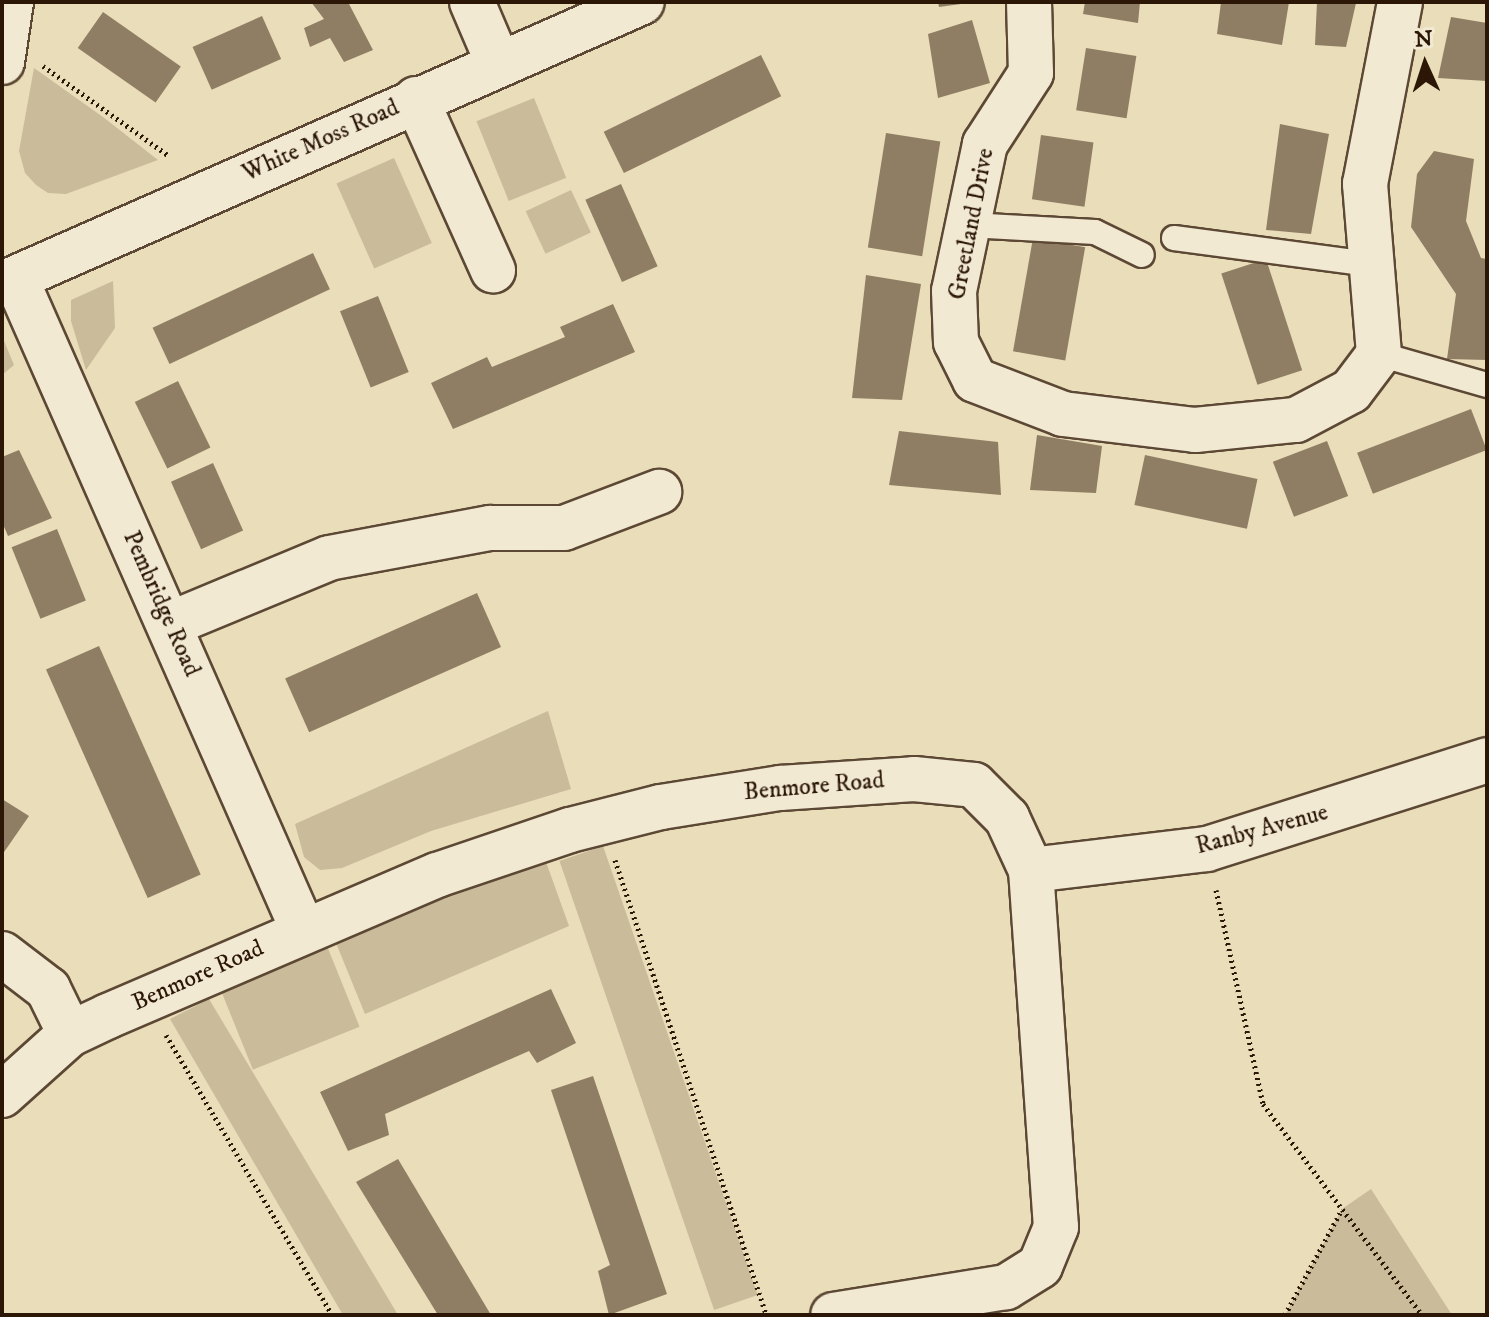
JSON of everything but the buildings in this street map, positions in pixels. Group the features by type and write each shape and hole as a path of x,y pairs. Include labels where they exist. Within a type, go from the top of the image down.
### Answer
{"street":[{"path":"11,2 19,61"},
{"path":"472,2 498,63"},
{"name":"White Moss Road","path":"7,278 642,2"},
{"name":"Greetland Drive","path":"1029,2 1031,73 985,144 954,291 956,342 975,380 1063,414 1195,430 1296,420 1351,391 1379,354"},
{"path":"1379,354 1368,264 1365,184 1400,2"},
{"path":"416,99 493,270"},
{"name":"Pembridge Road","path":"7,278 170,624 303,930"},
{"path":"170,624 329,558 490,528 564,528 659,492"},
{"name":"Ranby Avenue","path":"1031,870 1207,849 1487,760"},
{"name":"Benmore Road","path":"2,1095 70,1034 303,930 437,875 602,821 722,797 842,782 914,779 974,785 1007,818 1031,870 1055,1194 1050,1248 1040,1266 1006,1287 833,1315"},
{"path":"2,954 48,989 70,1034"}],"lane":[{"path":"969,225 1095,232 1142,255"},
{"path":"1174,238 1368,264"},
{"path":"1379,354 1487,385"}],"path":[{"path":"19,61 168,155"},
{"path":"602,821 766,1315"},
{"path":"1207,849 1263,1104 1422,1315"},
{"path":"146,1000 332,1315"},
{"path":"1285,1315 1342,1209"}],"shaded area":[{"path":"34,68 158,160 66,194 48,193 36,185 25,173 19,151"},
{"path":"534,98 566,178 509,201 477,121"},
{"path":"394,158 432,243 374,269 336,184"},
{"path":"571,190 591,233 546,254 526,211"},
{"path":"113,281 115,328 86,370 71,321 71,300"},
{"path":"2,336 14,365 2,375"},
{"path":"548,711 571,789 431,831 342,868 320,870 304,857 295,824"},
{"path":"603,846 758,1295 714,1310 560,861"},
{"path":"546,862 569,926 365,1014 336,943 441,896"},
{"path":"327,946 360,1027 253,1070 220,989"},
{"path":"209,999 398,1315 343,1315 170,1019"},
{"path":"1371,1189 1452,1315 1285,1315 1342,1209"}]}
